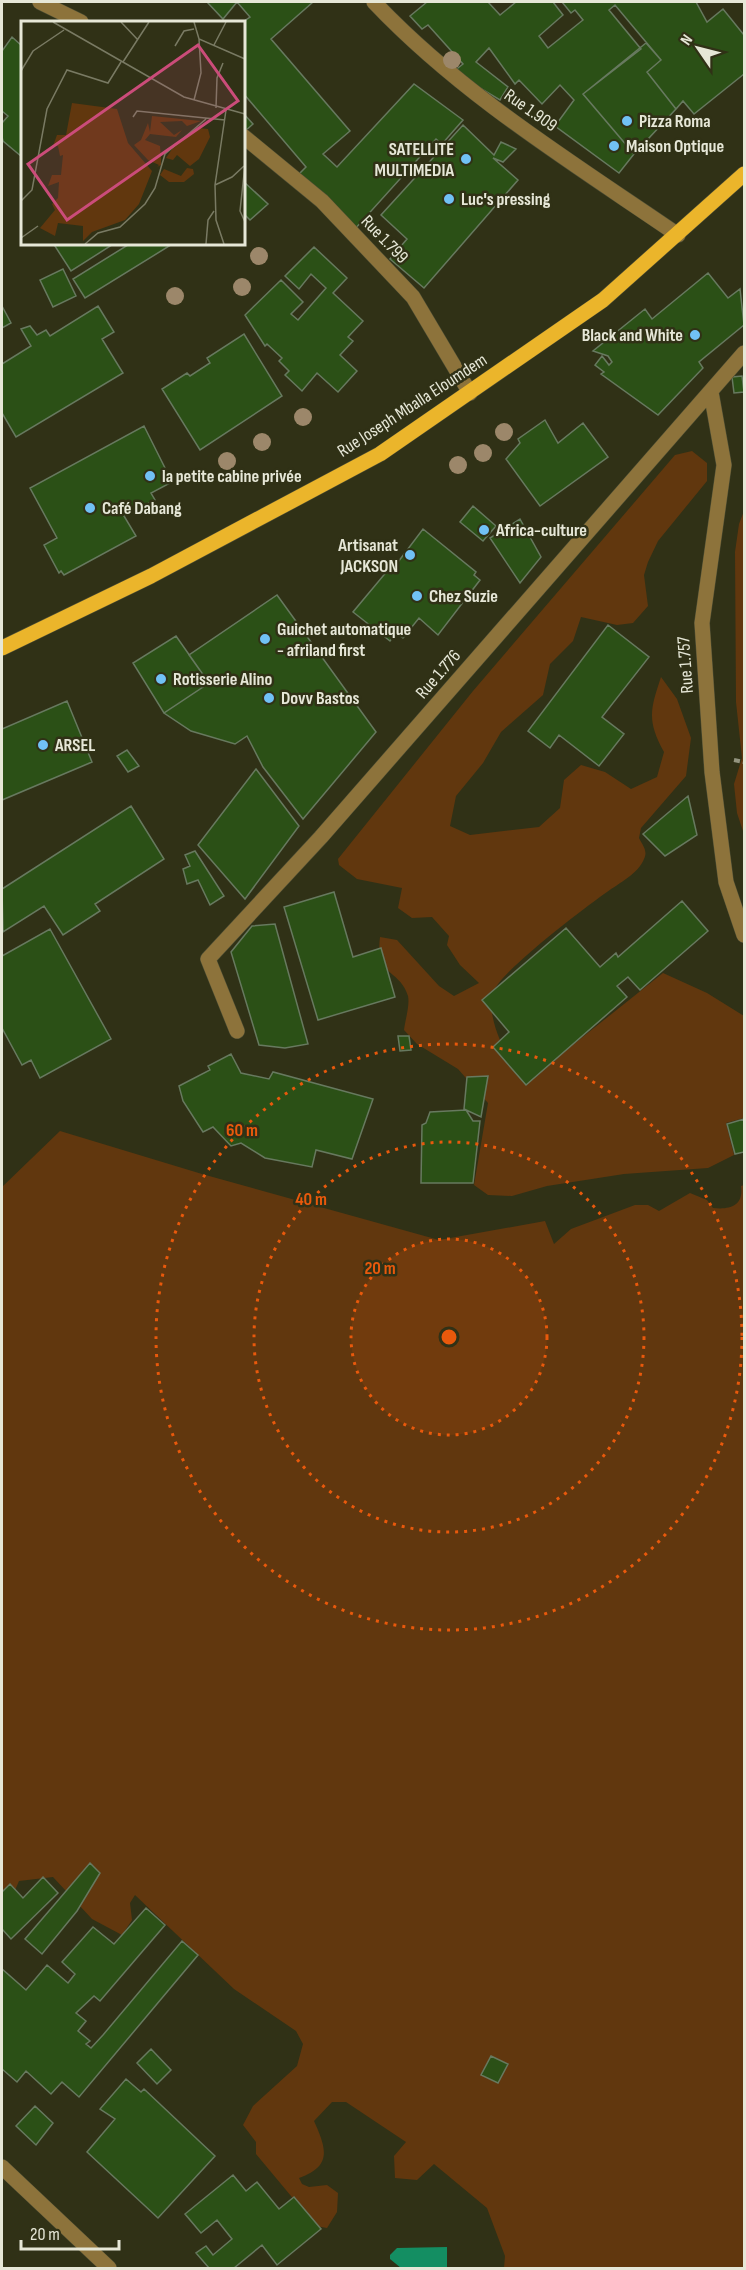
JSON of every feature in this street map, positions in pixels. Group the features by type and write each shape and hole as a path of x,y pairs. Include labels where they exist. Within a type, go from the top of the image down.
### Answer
{"main road":[{"name":"Rue Joseph Mballa Eloumdem","path":"2,648 151,576 380,453 603,300 744,174"}],"street":[{"path":"40,2 79,21"},
{"name":"Rue 1.909","path":"374,2 409,38 492,107 678,235"},
{"name":"Rue 1.799","path":"244,137 322,201 413,297 470,393"},
{"name":"Rue 1.776","path":"237,1031 208,959 321,837 744,353"},
{"name":"Rue 1.757","path":"711,392 724,465 702,623 712,772 726,882 744,935"},
{"path":"2,2167 109,2268"}],"shaded area":[{"path":"692,451 707,463 707,481 658,541 648,562 644,575 648,606 633,623 617,625 581,617 573,641 550,664 543,695 501,732 483,763 456,796 450,826 470,835 539,827 560,808 564,780 581,765 605,772 631,789 657,777 664,752 655,732 652,715 654,698 661,677 677,699 691,738 686,776 641,828 639,838 645,856 638,869 563,925 508,972 492,995 492,1014 497,1033 513,1068 545,1067 663,973 707,993 744,1016 744,1118 726,1123 734,1155 708,1168 624,1174 547,1186 512,1196 488,1195 474,1185 488,1103 458,1069 417,1044 404,1030 408,996 400,981 381,959 380,937 397,940 439,986 454,996 479,983 460,965 447,945 449,936 432,917 412,918 398,908 402,888 357,879 339,865 338,859 473,691 675,455"},
{"path":"744,511 744,834 737,813 734,784 742,758 736,702 735,552 739,524"},
{"path":"60,1131 202,1174 439,1240 545,1221 554,1244 571,1229 635,1205 648,1205 659,1211 690,1193 707,1200 713,1208 730,1207 738,1202 741,1186 744,1185 744,2268 504,2268 505,2256 487,2208 434,2164 417,2180 395,2178 394,2156 406,2142 346,2102 332,2102 314,2121 322,2140 324,2155 317,2168 299,2178 302,2184 309,2187 327,2185 338,2193 337,2212 327,2228 316,2226 256,2154 256,2142 243,2125 253,2106 297,2066 303,2044 296,2031 234,1989 135,1895 130,1903 132,1920 122,1935 92,1919 53,1877 19,1881 13,1895 14,1932 2,1928 2,1187"},
{"path":"447,2247 447,2268 401,2268 390,2259 390,2255 397,2248"}],"building":[{"path":"207,2 237,2 223,19"},
{"path":"237,2 313,2 271,39 350,131 323,154 337,167 414,84 463,120 442,144 436,139 354,230 296,177 306,167 244,94 244,21 250,17"},
{"path":"427,2 488,2 500,15 516,2 553,2 563,15 539,36 548,48 583,20 575,10 571,13 562,2 696,2 707,22 723,9 744,35 744,74 694,114 683,101 676,109 647,72 661,60 615,5 609,10 641,49 583,94 634,154 619,173 555,126 574,100 560,85 542,104 519,80 515,84 489,48 476,62 508,87 500,100 453,72 463,64 428,25 422,29 410,16"},
{"path":"12,37 21,45 21,156 3,141 2,137 2,123 8,116 2,111 2,51"},
{"path":"646,43 661,60 647,72 676,109 634,154 583,94"},
{"path":"244,114 253,124 244,132"},
{"path":"463,125 494,155 501,142 516,149 503,162 493,158 518,180 424,288 390,259 407,239 381,215"},
{"path":"244,182 268,204 250,220 244,214"},
{"path":"54,244 113,244 71,271"},
{"path":"129,244 172,244 85,298 73,279"},
{"path":"314,247 347,278 333,293 363,321 348,337 353,341 340,355 357,371 338,392 317,373 302,391 285,375 289,371 279,361 282,358 267,344 265,346 245,315 281,280 303,302 291,314 298,320 326,288 311,274 299,289 285,276"},
{"path":"63,269 76,296 53,307 40,280"},
{"path":"708,273 728,298 740,289 744,325 699,362 703,368 658,415 601,374 604,372 595,365 602,356 609,365 612,362 608,356 593,351 645,309 652,319"},
{"path":"2,306 11,323 2,328"},
{"path":"98,306 114,332 102,339 123,373 16,437 2,413 2,364 31,346 21,329 30,326 37,335 46,330 50,336"},
{"path":"244,334 282,396 200,450 162,389 187,373 190,376 210,363 207,358"},
{"path":"742,376 744,392 734,393 732,377"},
{"path":"545,420 558,443 583,423 608,457 540,506 506,459 520,443 518,439"},
{"name":"Café Dabang","path":"144,426 172,482 151,493 155,500 124,516 136,536 64,575 61,571 59,573 44,545 57,538 30,488"},
{"path":"473,506 496,526 483,541 460,522"},
{"path":"520,519 541,557 520,583 490,538"},
{"name":"Chez Suzie","path":"423,529 476,572 474,575 480,580 438,635 419,618 403,638 396,633 390,641 353,612 393,564 395,566"},
{"name":"Dovv Bastos","path":"277,595 376,732 303,819 263,767 247,736 235,744 191,731 164,713 209,683 189,655"},
{"path":"608,625 649,657 602,717 624,734 599,766 559,735 550,748 528,731"},
{"path":"176,636 209,683 164,713 133,663"},
{"name":"ARSEL","path":"67,701 92,762 2,800 2,729"},
{"path":"127,750 139,766 128,772 117,756"},
{"path":"256,769 299,826 245,899 198,845"},
{"path":"688,796 697,835 665,856 643,834"},
{"path":"131,806 164,859 95,904 100,911 63,935 44,906 3,932 2,889"},
{"path":"195,851 224,896 210,905 198,880 187,884 183,869 190,866 185,855"},
{"path":"334,892 353,957 381,948 395,997 318,1020 284,907"},
{"path":"682,901 708,931 640,990 628,977 617,986 627,997 526,1085 493,1047 509,1032 482,1000 566,928 600,967 616,953 618,957"},
{"path":"275,924 308,1044 285,1048 259,1045 231,952 252,926"},
{"path":"50,929 111,1039 40,1078 31,1060 22,1065 2,1028 2,956"},
{"path":"398,1036 409,1036 411,1050 400,1051"},
{"path":"231,1054 241,1073 269,1079 273,1072 373,1099 352,1159 316,1150 312,1167 265,1158 241,1143 231,1146 213,1127 203,1132 183,1101 179,1086 210,1070 208,1066"},
{"path":"488,1076 481,1117 464,1109 467,1077"},
{"path":"466,1110 473,1121 480,1121 473,1183 421,1183 422,1125 426,1123 430,1112"},
{"path":"744,1119 744,1152 735,1154 727,1124"},
{"path":"90,1863 100,1873 77,1911 42,1954 25,1939"},
{"path":"43,1877 58,1893 11,1939 2,1929 2,1892 10,1884 23,1898"},
{"path":"146,1908 165,1925 100,2001 94,1996 76,2013 86,2021 78,2031 90,2041 86,2044 91,2048 182,1941 198,1955 79,2097 62,2082 51,2094 26,2071 17,2082 2,2069 2,1969 26,1990 47,1965 68,1983 75,1974 62,1962 93,1927 114,1944"},
{"path":"151,2049 171,2070 157,2084 137,2063"},
{"path":"491,2056 508,2064 498,2083 481,2075"},
{"path":"126,2079 141,2092 144,2089 215,2156 158,2218 87,2152 115,2119 100,2109"},
{"path":"35,2106 53,2123 36,2145 16,2126"},
{"path":"233,2175 246,2191 257,2182 279,2209 294,2197 321,2229 277,2265 262,2245 234,2268 209,2268 196,2253 206,2246 213,2255 232,2239 217,2220 201,2233 185,2214"}],"place":[{"name":"Pizza Roma","path":"627,121"},
{"name":"Maison Optique","path":"614,146"},
{"name":"SATELLITE MULTIMEDIA","path":"466,159"},
{"name":"Luc's pressing","path":"449,199"},
{"name":"Black and White","path":"695,335"},
{"name":"la petite cabine privée","path":"150,476"},
{"name":"Café Dabang","path":"90,508"},
{"name":"Africa-culture","path":"484,530"},
{"name":"Artisanat JACKSON","path":"410,555"},
{"name":"Chez Suzie","path":"417,596"},
{"name":"Guichet automatique - afriland first","path":"265,639"},
{"name":"Rotisserie Alino","path":"161,679"},
{"name":"Dovv Bastos","path":"269,698"},
{"name":"ARSEL","path":"43,745"}]}
